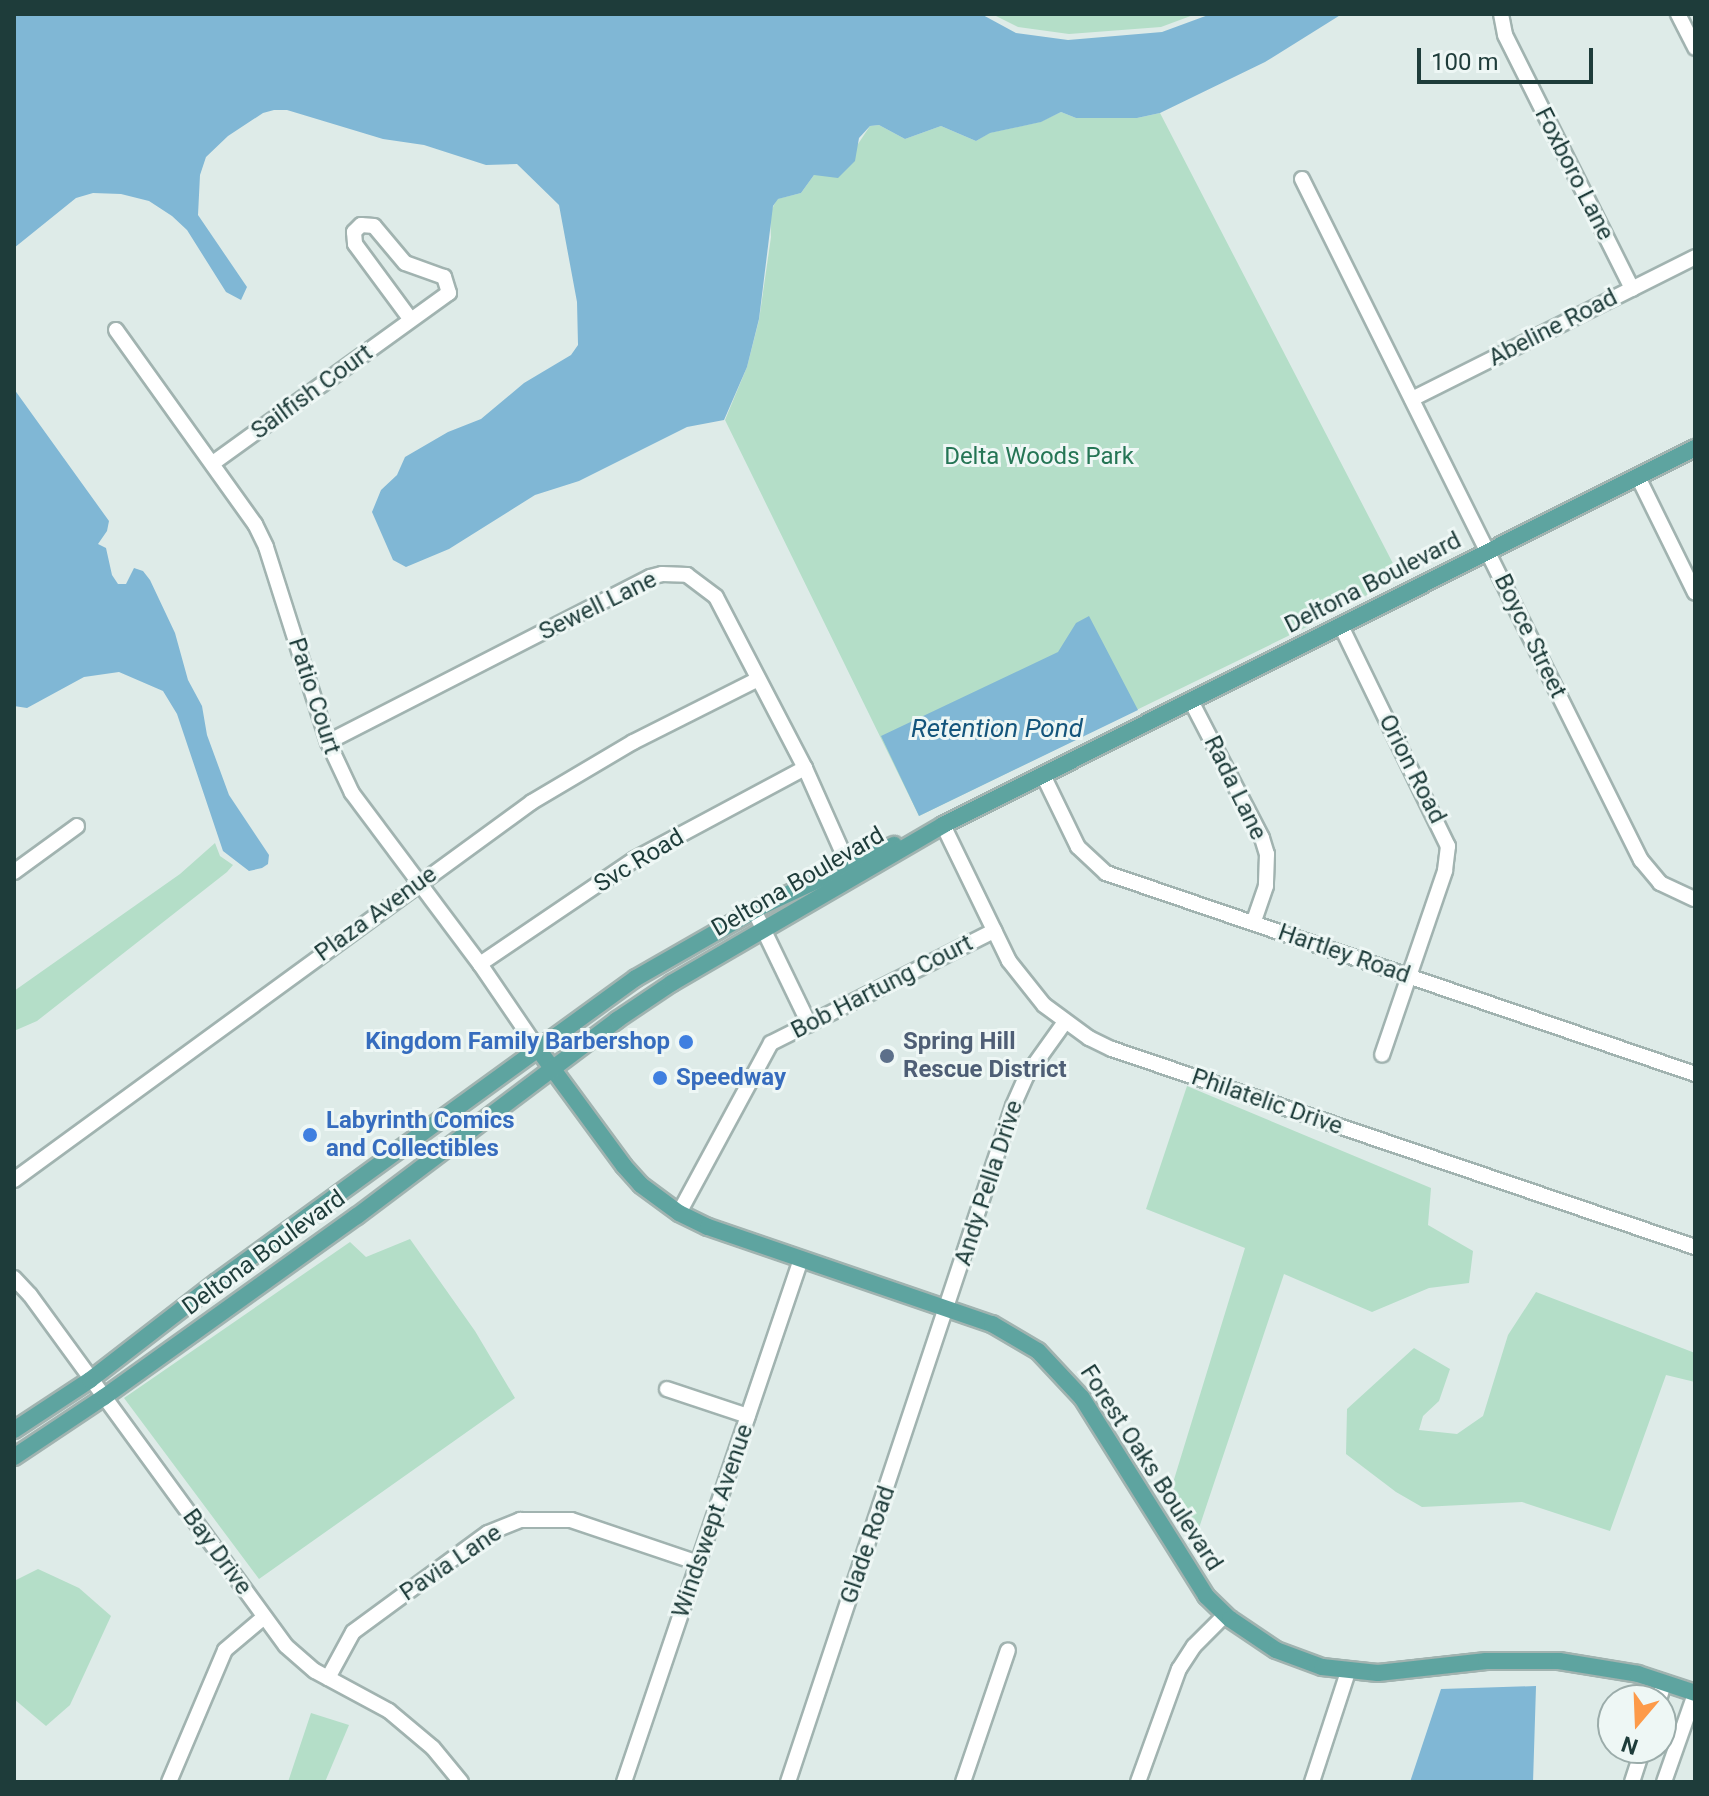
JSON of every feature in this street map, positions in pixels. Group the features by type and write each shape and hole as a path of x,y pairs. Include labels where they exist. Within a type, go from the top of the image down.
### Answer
{"main road":[{"name":"Deltona Boulevard","path":"14,1430 90,1380 636,978 754,910 851,871 1695,448"},
{"name":"Deltona Boulevard","path":"14,1457 104,1397 352,1219 672,983 766,930 851,871"},
{"name":"Forest Oaks Boulevard","path":"538,1049 624,1166 641,1185 679,1213 708,1227 948,1309 1015,1336 1035,1349 1069,1381 1190,1575 1225,1615 1276,1650 1322,1667 1348,1672 1404,1672 1469,1662 1526,1660 1601,1666 1695,1694"},
{"path":"336,1196 352,1219"}],"street":[{"name":"Foxboro Lane","path":"1501,14 1505,35 1632,289"},
{"path":"1678,14 1695,48"},
{"name":"Boyce Street","path":"1302,179 1641,860 1660,883 1695,899"},
{"name":"Sailfish Court","path":"213,463 411,320 445,299 449,293 444,277 405,263 374,226 361,225 354,232 355,244 411,320"},
{"name":"Abeline Road","path":"1412,399 1695,257"},
{"name":"Patio Court","path":"116,330 255,524 266,547 328,742 352,793 480,964 538,1049"},
{"path":"1638,477 1695,593"},
{"name":"Sewell Lane","path":"328,742 662,574 687,575 709,589 805,768 851,871"},
{"name":"Orion Road","path":"1341,626 1448,846 1445,871 1382,1055"},
{"name":"Plaza Avenue","path":"14,1180 417,883 585,769 758,679"},
{"name":"Rada Lane","path":"1191,701 1262,838 1267,854 1266,886 1253,923"},
{"name":"Svc Road","path":"480,964 635,859 805,768"},
{"name":"Hartley Road","path":"1043,775 1078,847 1095,867 1695,1074"},
{"name":"Philatelic Drive","path":"943,825 994,931 1025,984 1065,1022 1112,1049 1695,1247"},
{"path":"14,872 77,826"},
{"path":"754,910 809,1024"},
{"name":"Bob Hartung Court","path":"679,1213 771,1043 994,931"},
{"name":"Andy Pella Drive","path":"948,1309 1016,1098 1041,1053 1065,1022"},
{"name":"Windswept Avenue","path":"624,1782 801,1259"},
{"name":"Bay Drive","path":"14,1278 299,1660 363,1695 412,1729 461,1782"},
{"name":"Glade Road","path":"788,1782 948,1309"},
{"path":"667,1389 748,1416"},
{"name":"Pavia Lane","path":"328,1678 353,1632 488,1533 520,1520 554,1517 571,1520 698,1563"},
{"path":"1138,1782 1179,1669 1194,1646 1225,1615"},
{"path":"169,1782 225,1650 264,1617"},
{"path":"963,1782 1008,1650"},
{"path":"1312,1782 1348,1672"},
{"name":"Forest Oaks Boulevard","path":"1664,1782 1695,1694"}],"green space":[{"path":"992,14 1196,14 1161,27 1069,34 1018,27"},
{"name":"Delta Woods Park","path":"1061,112 1076,118 1137,118 1160,113 1400,577 1321,620 919,816 725,420 747,367 759,320 771,237 770,213 777,199 801,193 814,175 854,150 870,126 879,125 905,139 941,126 976,141 989,133 1040,122"},
{"path":"215,843 220,856 233,865 227,872 37,1021 14,1031 14,991 180,874"},
{"path":"1187,1086 1431,1188 1428,1225 1473,1251 1469,1283 1429,1288 1372,1312 1284,1274 1197,1534 1172,1486 1245,1248 1146,1209"},
{"path":"410,1239 475,1331 515,1398 259,1579 124,1398 350,1242 366,1257"},
{"path":"1536,1292 1695,1353 1695,1382 1666,1375 1610,1531 1522,1502 1422,1507 1396,1492 1346,1454 1347,1409 1414,1348 1450,1369 1439,1401 1423,1416 1419,1430 1457,1434 1483,1416 1508,1335"},
{"path":"38,1569 79,1588 111,1616 70,1705 46,1726 14,1699 14,1581"},
{"path":"311,1713 349,1725 325,1782 288,1782"}],"water":[{"path":"14,14 981,14 1016,33 1068,40 1162,32 1211,14 1342,14 1265,62 1160,113 1137,118 1076,118 1061,112 1041,122 990,133 976,141 941,126 905,139 879,125 870,126 859,138 855,161 838,178 814,175 801,193 778,199 773,206 759,319 747,367 724,420 687,427 579,481 535,495 449,549 406,567 393,560 372,512 381,490 397,475 405,457 448,432 481,419 524,383 571,355 578,345 577,302 559,205 517,164 486,165 424,145 383,139 287,110 274,110 263,113 228,136 206,157 200,175 198,215 247,287 241,300 226,292 187,230 172,216 149,201 121,194 93,193 76,198 14,248"},
{"path":"14,389 109,521 107,531 98,544 106,548 112,575 118,584 126,584 134,568 143,571 150,580 175,633 188,680 202,706 207,735 229,795 269,855 268,864 262,868 249,871 223,851 177,714 163,691 119,672 84,677 27,708 14,706"},
{"name":"Retention Pond","path":"1089,616 1138,710 919,816 881,736 1058,652 1076,623"},
{"path":"1536,1686 1533,1782 1410,1782 1441,1689"}],"place":[{"name":"Kingdom Family Barbershop","path":"686,1042"},
{"name":"Spring Hill Rescue District","path":"887,1056"},
{"name":"Speedway","path":"660,1078"},
{"name":"Labyrinth Comics and Collectibles","path":"310,1135"}]}
